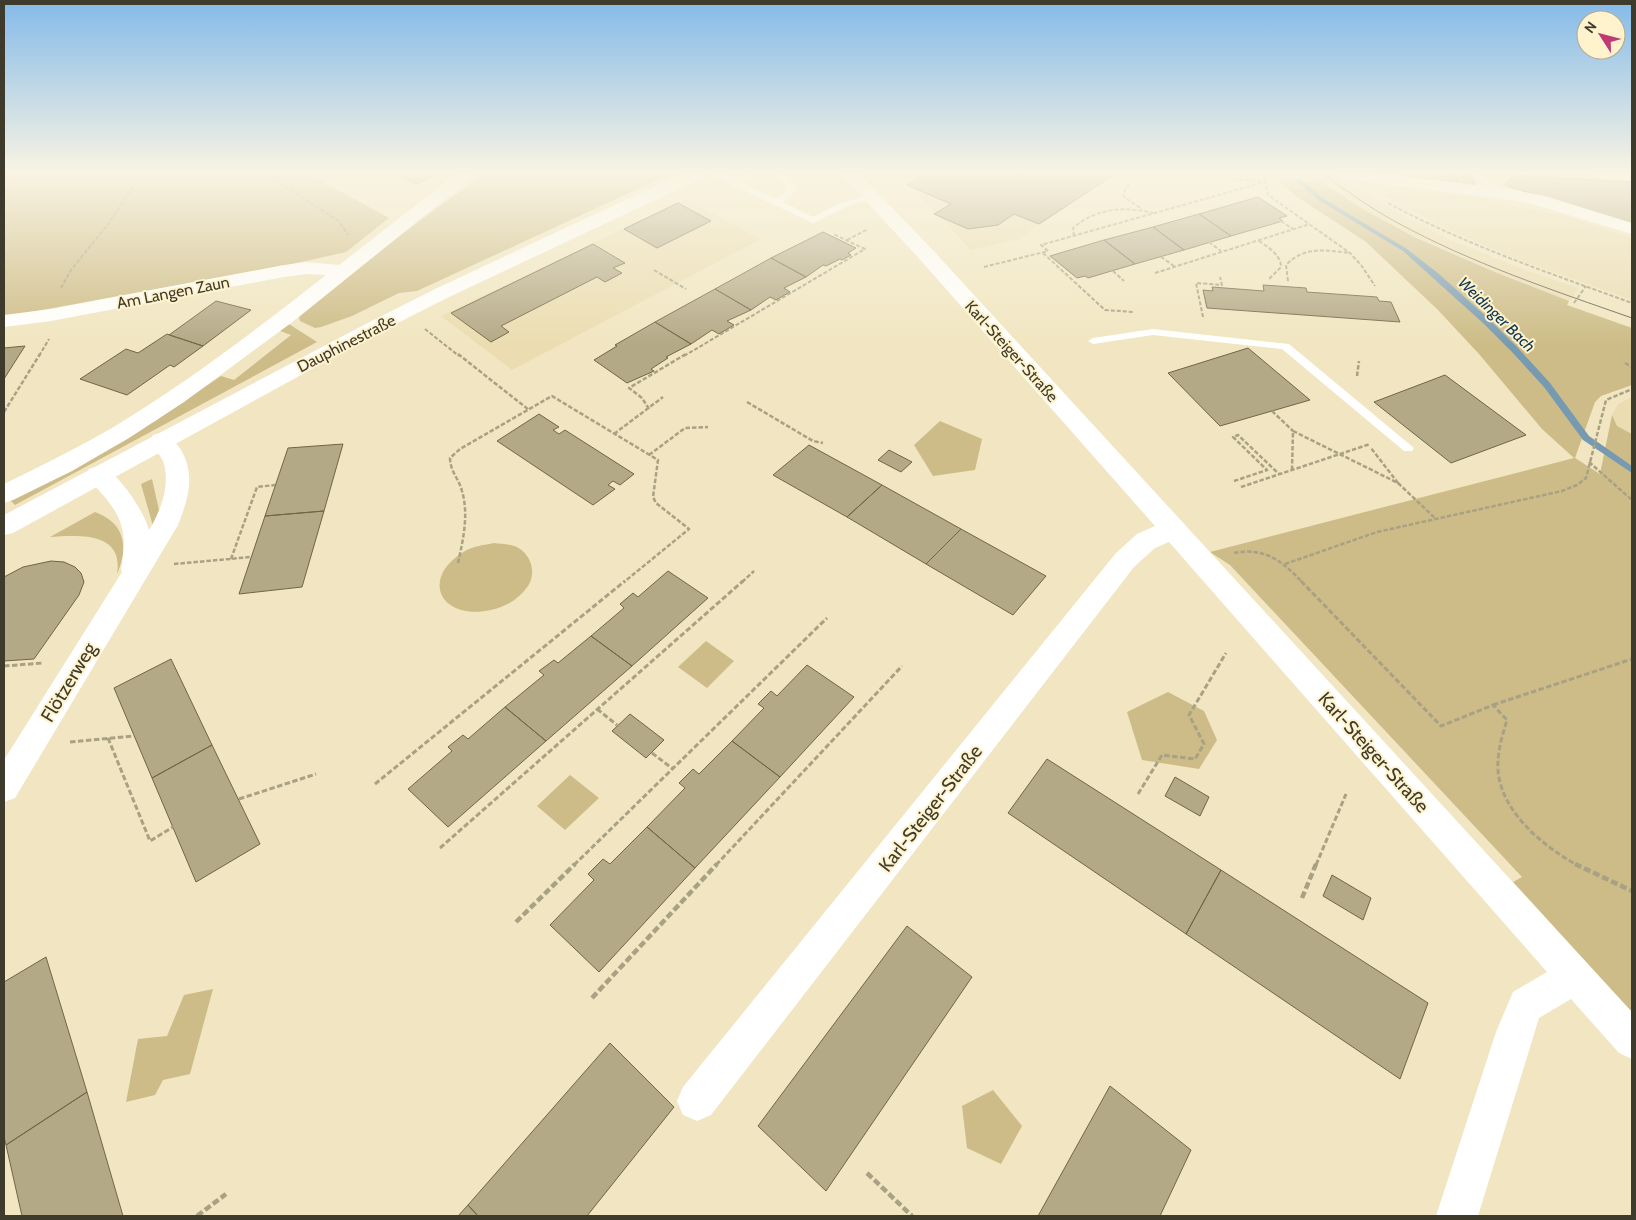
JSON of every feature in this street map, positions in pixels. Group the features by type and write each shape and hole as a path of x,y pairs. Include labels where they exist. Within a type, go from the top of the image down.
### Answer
{"street":[{"path":"4,494 57,468 126,429 183,392 237,353 394,231"},
{"name":"Dauphinestraße","path":"4,526 160,441 442,293 574,231"},
{"name":"Karl-Steiger-Straße","path":"903,231 1174,529 1632,1040"},
{"name":"Am Langen Zaun","path":"4,321 51,324 284,271 306,268 342,271"},
{"name":"Flötzerweg","path":"4,788 165,525 177,496 179,475 169,450 160,441"},
{"name":"Flötzerweg","path":"98,475 122,502 133,520 138,545 133,576"},
{"name":"Karl-Steiger-Straße","path":"697,1101 1125,560 1146,541 1174,529"},
{"path":"1458,1216 1515,1032 1526,1005 1575,976"}],"lane":[{"path":"1093,341 1152,332 1285,346 1408,448"}],"path":[{"path":"4,412 38,358 51,324 62,286 85,252 102,231"},
{"path":"346,231 349,241"},
{"path":"1073,231 1074,236"},
{"path":"984,267 1048,251 1041,245 1092,231"},
{"path":"1155,273 1288,231"},
{"path":"1320,231 1350,253 1361,265 1374,286"},
{"path":"1441,231 1505,258 1632,303"},
{"path":"649,410 642,398 629,388 865,250 832,233"},
{"path":"1259,240 1278,256 1281,264"},
{"path":"1209,242 1222,252"},
{"path":"1288,281 1286,265 1299,252 1309,250 1350,253"},
{"path":"1042,253 1106,310 1135,312"},
{"path":"1162,257 1174,266"},
{"path":"1281,264 1286,265"},
{"path":"1268,280 1281,264"},
{"path":"654,270 686,289"},
{"path":"1113,271 1124,281"},
{"path":"1203,317 1196,283 1222,285 1220,277"},
{"path":"1574,303 1586,286"},
{"path":"420,325 529,410"},
{"path":"1625,363 1632,367"},
{"path":"1285,564 1347,541 1562,491 1577,485 1586,478 1606,400 1632,389"},
{"path":"375,784 689,530 656,503 653,497 658,460 552,396 460,449 450,458 449,466 452,474 460,483 463,492 466,522 458,564"},
{"path":"614,434 649,410 662,397"},
{"path":"748,402 805,436 823,443"},
{"path":"1272,411 1293,431 1398,482"},
{"path":"649,455 685,428 708,427"},
{"path":"1292,470 1293,431"},
{"path":"1234,481 1268,470 1233,437 1238,435 1279,474"},
{"path":"1241,487 1394,436"},
{"path":"1368,445 1398,482 1436,519"},
{"path":"1589,462 1632,500"},
{"path":"1256,474 1263,480"},
{"path":"231,559 257,487 275,485"},
{"path":"1232,554 1254,551 1269,555 1285,564 1441,726 1493,705 1632,658"},
{"path":"166,564 251,557"},
{"path":"440,848 754,571"},
{"path":"516,922 827,618"},
{"path":"1138,794 1162,755 1196,760 1204,744 1189,715 1226,653"},
{"path":"4,666 47,663"},
{"path":"592,998 902,666"},
{"path":"1493,705 1507,720 1498,760 1501,786 1512,807 1536,834 1568,859 1599,878 1632,892"},
{"path":"596,710 617,726"},
{"path":"65,742 134,736"},
{"path":"108,738 150,841 173,827"},
{"path":"652,752 673,769"},
{"path":"239,799 316,774"},
{"path":"1302,898 1346,794"},
{"path":"867,1173 912,1216"},
{"path":"197,1216 226,1194"}],"shaded area":[{"path":"4,231 373,231 346,252 288,265 4,317"},
{"path":"407,231 547,231 417,291 399,293 352,316 315,328 300,321 299,317"},
{"path":"618,231 746,231 761,239 512,370 441,316"},
{"path":"953,231 1030,231 1018,239 971,250"},
{"path":"1349,231 1403,231 1490,270 1569,301 1567,305 1632,328 1632,385 1601,396 1595,402 1575,458 1600,474 1612,415 1617,426 1632,434 1632,1013 1513,882 1522,877 1230,565 1210,552 1574,458 1542,429 1479,354 1438,310 1366,242"},
{"path":"1403,231 1433,231 1528,271 1579,288 1569,301 1456,256"},
{"path":"1452,231 1611,231 1632,238 1632,300 1504,254"},
{"path":"289,324 317,342 15,505 10,500 76,466 158,419 221,376 234,380 291,335 280,331"},
{"path":"1632,397 1632,434 1617,426 1612,415 1618,404"},
{"path":"940,421 982,439 975,470 933,476 914,445"},
{"path":"152,479 159,510 153,526 141,484"},
{"path":"95,512 113,523 122,537 123,554 117,574 117,560 114,550 107,543 86,537 50,537"},
{"path":"494,543 508,544 524,552 532,566 532,576 528,586 512,602 491,610 473,612 459,609 448,603 442,595 440,584 442,573 451,562 468,549"},
{"path":"706,641 734,661 707,688 678,667"},
{"path":"1168,692 1204,711 1217,740 1199,769 1142,760 1127,712"},
{"path":"570,775 599,798 565,830 537,806"},
{"path":"213,989 190,1074 163,1080 155,1095 126,1102 138,1039 167,1036 184,995"},
{"path":"993,1090 1022,1126 1001,1164 967,1148 962,1106"}],"building":[{"path":"627,231 691,231 657,248"},
{"path":"1138,231 1158,231 1184,250 1135,264 1104,240"},
{"path":"1158,231 1224,231 1231,236 1184,250"},
{"path":"1224,231 1249,231 1231,236"},
{"path":"823,232 856,248 848,253 851,255 826,266 823,265 806,277 771,258"},
{"path":"1104,240 1135,264 1088,278 1085,276 1077,278 1050,256"},
{"path":"593,244 625,263 613,268 622,273 605,282 597,277 501,326 509,332 491,342 451,313"},
{"path":"771,258 806,277 784,288 790,292 776,300 770,297 751,310 715,289"},
{"path":"1263,285 1306,288 1307,292 1377,297 1379,301 1391,302 1400,322 1207,308 1203,290 1213,291 1212,287 1264,291"},
{"path":"715,289 751,310 727,321 734,325 719,334 712,330 691,344 655,322"},
{"path":"216,301 251,310 203,346 169,335"},
{"path":"655,322 691,344 666,357 668,358 651,369 654,371 627,383 594,360 617,346 615,345"},
{"path":"167,334 203,346 174,367 170,365 127,395 80,379 126,349 138,353"},
{"path":"25,346 4,379 4,348"},
{"path":"1248,348 1310,400 1220,426 1168,373"},
{"path":"1445,375 1526,435 1451,463 1374,402"},
{"path":"539,414 559,427 553,430 559,434 565,430 634,474 620,485 613,481 608,485 615,489 593,505 497,441"},
{"path":"343,444 324,511 265,516 288,448"},
{"path":"809,445 882,485 847,517 773,475"},
{"path":"889,450 912,462 901,472 878,460"},
{"path":"882,485 961,529 926,564 847,517"},
{"path":"324,511 302,587 239,594 265,516"},
{"path":"961,529 1046,576 1013,615 926,564"},
{"path":"51,561 64,562 75,567 81,573 84,582 79,595 34,659 4,661 4,577 23,567"},
{"path":"668,571 708,598 632,666 591,636 624,608 620,604 633,593 638,597"},
{"path":"591,636 632,666 546,741 505,707 544,675 539,671 554,660 558,663"},
{"path":"171,659 212,745 152,778 114,688"},
{"path":"807,665 854,697 780,777 732,741 764,708 758,704 771,691 777,696"},
{"path":"505,707 546,741 448,827 408,789 452,751 448,747 463,735 468,739"},
{"path":"630,714 664,740 646,758 612,731"},
{"path":"732,741 780,777 695,868 647,827 685,788 679,783 693,769 699,774"},
{"path":"212,745 260,844 196,882 152,778"},
{"path":"1047,759 1221,870 1186,934 1008,813"},
{"path":"1175,777 1209,797 1200,816 1165,796"},
{"path":"647,827 695,868 599,972 550,925 594,880 588,874 603,859 610,864"},
{"path":"1221,870 1428,1003 1400,1079 1186,934"},
{"path":"1332,875 1371,898 1363,920 1323,896"},
{"path":"907,926 972,977 826,1191 758,1126"},
{"path":"46,957 87,1092 6,1145 4,1137 4,982"},
{"path":"610,1043 674,1107 587,1216 478,1216 468,1205"},
{"path":"1110,1086 1191,1150 1160,1216 1038,1216"},
{"path":"87,1092 123,1216 22,1216 6,1145"},
{"path":"468,1205 478,1216 458,1216"}],"waterway":[{"name":"Weidinger Bach","path":"1372,231 1405,250 1486,321 1547,385 1586,438 1632,470"}],"tram line":[{"path":"1412,231 1512,275 1632,318"}]}
